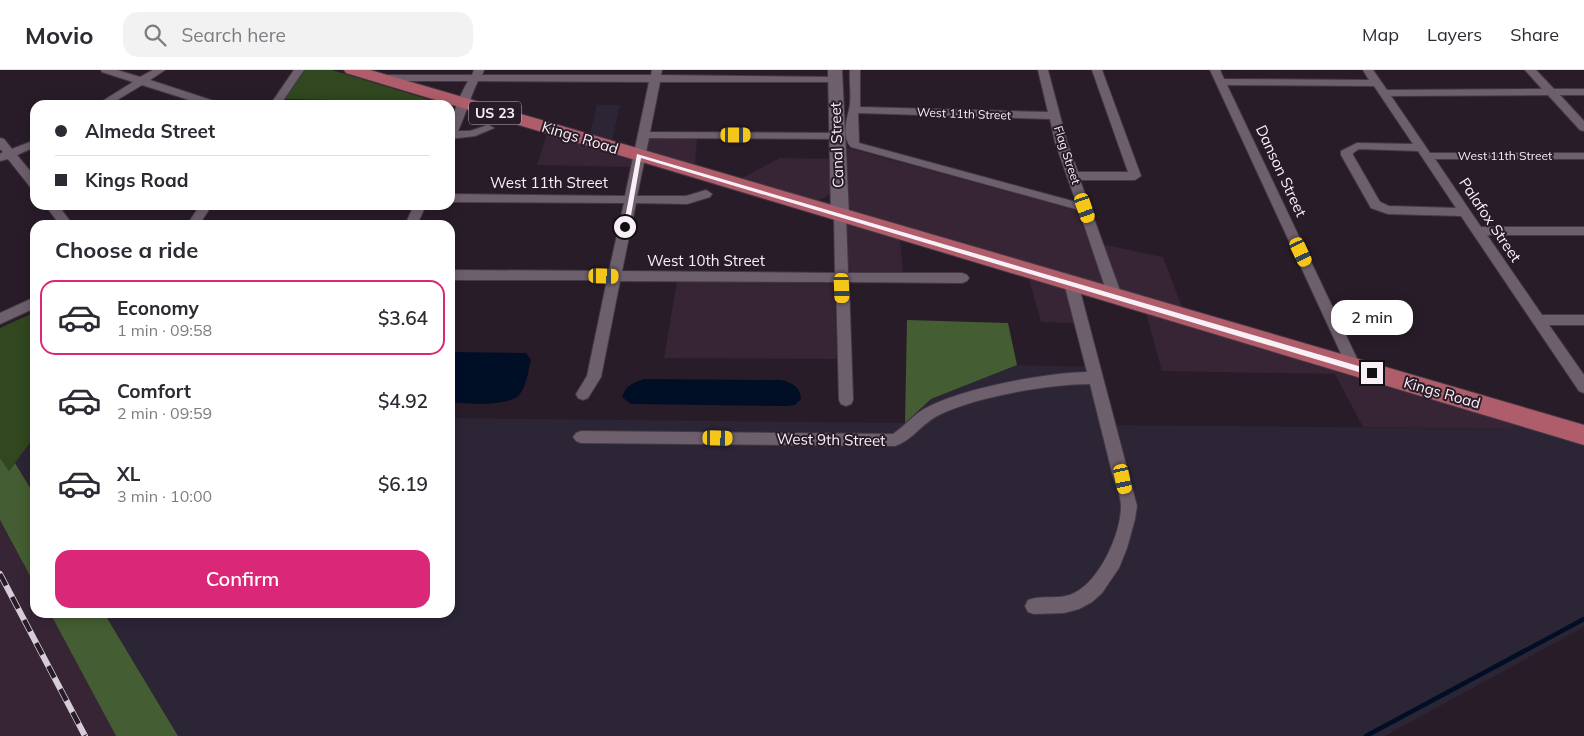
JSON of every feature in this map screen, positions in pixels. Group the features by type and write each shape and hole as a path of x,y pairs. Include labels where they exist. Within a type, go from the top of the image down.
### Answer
{"main road":[{"name":"Kings Road","path":"352,70 453,100"},
{"name":"Kings Road","path":"455,101 1584,435"}],"street":[{"path":"106,70 200,100"},
{"path":"109,100 160,70"},
{"path":"278,100 299,70"},
{"path":"855,70 854,110 851,116 852,142 855,145 1085,208"},
{"name":"Flag Street","path":"1043,70 1061,142 1115,296"},
{"path":"1073,176 1135,176 1097,70"},
{"name":"Danson Street","path":"1215,70 1354,367"},
{"name":"Palafox Street","path":"1368,70 1584,388"},
{"path":"1530,70 1584,128"},
{"path":"455,122 465,96 477,74"},
{"path":"378,78 477,74 835,75"},
{"path":"583,394 594,377 656,74"},
{"name":"Canal Street","path":"835,75 846,400"},
{"path":"1222,82 1380,88 1584,92"},
{"name":"West 11th Street","path":"854,110 1055,116"},
{"path":"455,134 471,134 488,128"},
{"path":"643,135 837,136"},
{"path":"0,141 5,156 30,180"},
{"path":"5,156 30,145"},
{"name":"West 11th Street","path":"1465,212 1380,208 1375,205 1347,155 1347,151 1357,146 1424,152 1584,156"},
{"name":"West 11th Street","path":"455,198 688,200 706,194"},
{"path":"55,210 63,220"},
{"path":"1478,231 1584,231"},
{"name":"West 10th Street","path":"455,275 962,278"},
{"path":"1034,606 1072,604 1093,592 1112,564 1126,526 1129,506 1071,283"},
{"path":"0,319 30,304"},
{"path":"1538,320 1584,320"},
{"name":"West 9th Street","path":"581,437 895,440 904,437 928,413 946,405 1036,382 1095,376"}],"shaded area":[{"path":"597,105 620,105 612,140 590,134"},
{"path":"547,134 633,160 632,167 537,165"},
{"path":"648,138 697,138 695,165 647,150"},
{"path":"844,147 1082,212 1091,242 1163,257 1182,307 852,210 847,202"},
{"path":"780,158 830,159 831,193 822,199 815,200 742,178"},
{"path":"847,224 900,240 903,274 848,273"},
{"path":"1029,279 1066,289 1075,323 1041,322"},
{"path":"677,281 835,282 837,359 664,358"},
{"path":"1146,313 1512,422 1512,429 1363,427 1335,374 1162,371"},
{"path":"1017,365 1100,367 1116,425 1512,429 1512,423 1584,444 1584,627 1385,736 178,736 107,618 455,618 455,418 905,423 931,399"},
{"path":"30,443 30,488 15,463"},
{"path":"0,520 30,576 30,618 53,618 116,736 0,736"}],"green space":[{"path":"305,70 332,70 430,100 335,100 284,99"},
{"path":"30,314 30,443 9,471 0,458 0,328"},
{"path":"907,320 1008,323 1017,365 931,399 905,423"},
{"path":"0,458 9,471 15,463 30,488 30,576 0,520"},
{"path":"53,618 107,618 178,736 116,736"}],"water":[{"path":"455,352 526,353 531,360 526,382 520,394 507,401 477,404 455,402"},
{"path":"644,379 781,380 795,386 801,395 801,399 795,405 787,406 631,404 622,397 628,387"}],"waterway":[{"path":"1366,736 1584,619"}],"railway":[{"path":"0,574 85,736"}],"route":[{"path":"625,227 639,155 1372,373"}]}
